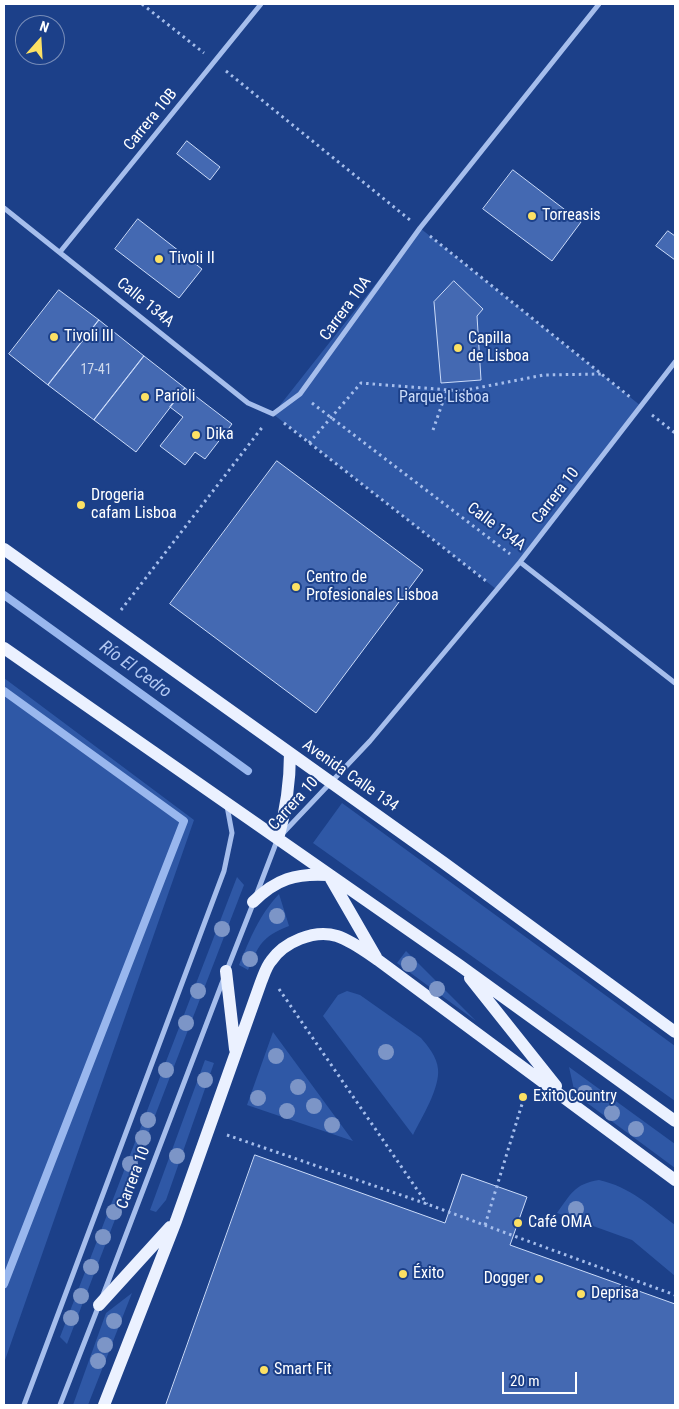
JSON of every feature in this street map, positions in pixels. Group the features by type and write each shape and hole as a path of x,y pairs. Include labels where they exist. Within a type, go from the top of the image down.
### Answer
{"main road":[{"name":"Avenida Calle 134","path":"4,549 444,863 675,1032"},
{"path":"4,648 328,875 459,964 675,1122"},
{"path":"278,839 286,811 290,782 290,754"},
{"path":"253,902 270,888 290,878 309,874 328,875"},
{"path":"328,875 378,960"},
{"path":"104,1405 176,1221 261,982 271,960 288,944 308,936 325,934 336,936 349,941 378,960 675,1180"},
{"path":"459,964 567,1100"},
{"path":"226,971 236,1054"},
{"path":"99,1305 176,1221"}],"street":[{"name":"Carrera 10B","path":"60,252 261,4"},
{"name":"Carrera 10A","path":"273,414 300,394 420,228 599,4"},
{"name":"Calle 134A","path":"4,208 248,403 273,414"},
{"name":"Carrera 10","path":"60,1405 278,839 370,741 520,562 675,362"},
{"name":"Calle 134A","path":"520,562 675,683"},
{"name":"Carrera 10","path":"24,1405 224,871 232,833 226,803"}],"path":[{"path":"309,443 362,383 461,391 544,375 602,374"},
{"path":"433,430 447,390"},
{"name":"Calle 134A","path":"300,394 520,562"},
{"path":"109,625 273,414 496,589"},
{"path":"279,988 427,1204"},
{"path":"485,1225 523,1101"},
{"path":"227,1135 427,1204 675,1295"}],"green space":[{"name":"Parque Lisboa","path":"420,228 641,406 496,589 273,414"},
{"path":"4,678 194,820 4,1363"},
{"path":"342,803 675,1046 675,1101 313,843"},
{"path":"237,877 244,885 67,1344 60,1337"},
{"path":"279,894 289,926 272,934 262,943 248,970 239,965 260,919"},
{"path":"406,951 476,1021 397,963"},
{"path":"347,991 360,995 421,1038 434,1056 438,1069 436,1085 430,1102 413,1135 323,1016 338,995"},
{"path":"273,1032 353,1141 247,1105"},
{"path":"205,1060 214,1063 166,1200 156,1212 150,1210"},
{"path":"569,1067 675,1144 675,1168 575,1094"},
{"path":"599,1180 630,1192 675,1225 675,1276 632,1240 557,1213 578,1187"},
{"path":"132,1293 88,1405 73,1405 106,1313"}],"building":[{"path":"187,141 220,167 210,180 177,154"},
{"name":"Torreasis","path":"513,170 581,222 552,261 483,209"},
{"name":"Tivoli II","path":"138,219 202,269 179,298 115,249"},
{"path":"668,231 675,236 675,260 656,246"},
{"name":"Capilla de Lisboa","path":"454,281 483,309 477,316 481,380 441,383 434,302"},
{"name":"Tivoli III","path":"59,290 99,320 48,385 9,354"},
{"path":"99,320 144,356 94,420 48,385"},
{"name":"Parioli","path":"144,356 185,388 136,452 94,420"},
{"name":"Dika","path":"185,388 232,424 205,459 195,452 185,465 160,446 183,417 170,407"},
{"name":"Centro de Profesionales Lisboa","path":"277,461 423,570 316,713 170,604"},
{"name":"Éxito","path":"255,1155 445,1223 462,1174 527,1197 510,1245 675,1304 675,1405 166,1405"}],"waterway":[{"name":"Río El Cedro","path":"4,595 248,771"},
{"path":"4,691 184,821 4,1284"}],"place":[{"name":"Torreasis","path":"532,216"},
{"name":"Tivoli II","path":"159,259"},
{"name":"Tivoli III","path":"54,337"},
{"name":"Capilla de Lisboa","path":"458,348"},
{"name":"Parioli","path":"145,397"},
{"name":"Dika","path":"196,435"},
{"name":"Drogeria cafam Lisboa","path":"81,505"},
{"name":"Centro de Profesionales Lisboa","path":"296,587"},
{"name":"Exito Country","path":"523,1097"},
{"name":"Café OMA","path":"518,1223"},
{"name":"Éxito","path":"403,1274"},
{"name":"Dogger","path":"539,1279"},
{"name":"Deprisa","path":"581,1294"},
{"name":"Smart Fit","path":"264,1370"}]}
